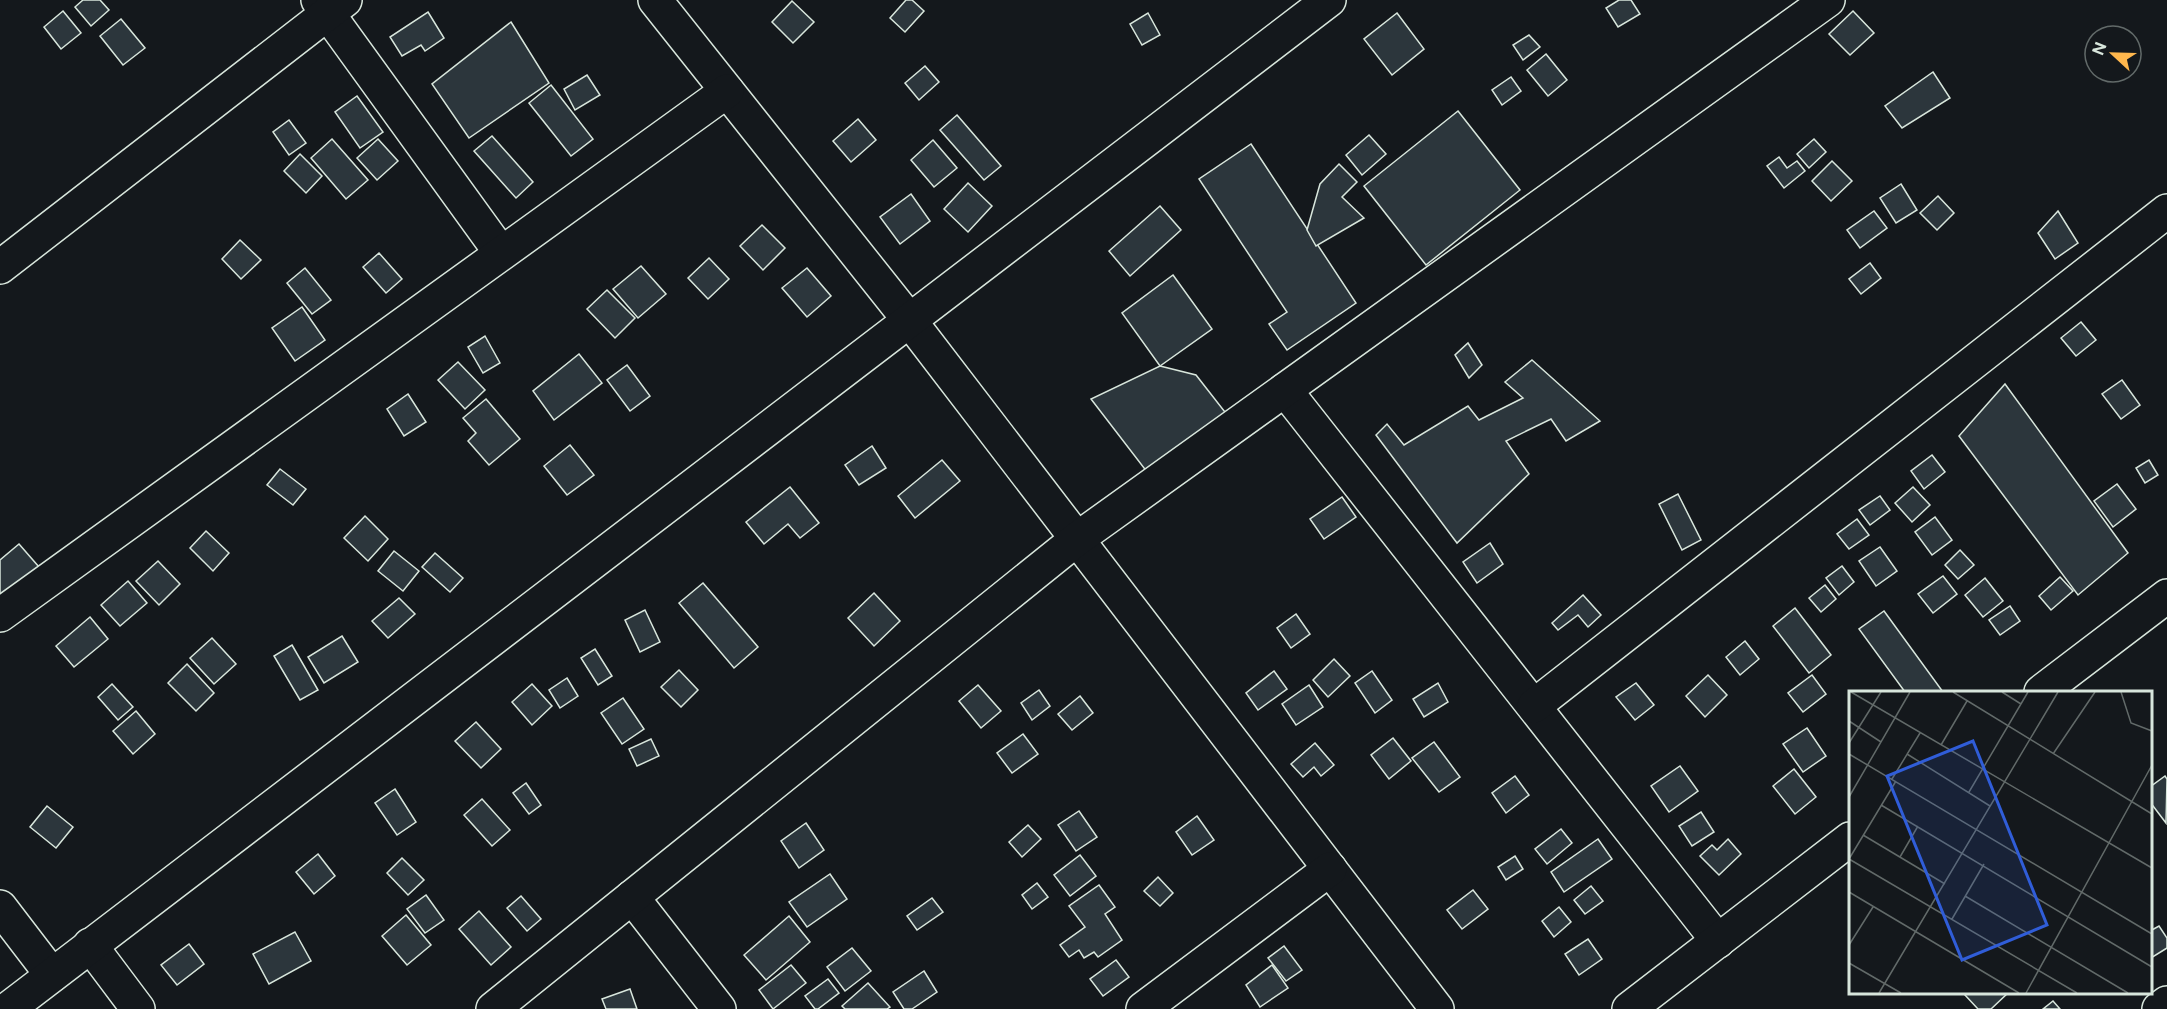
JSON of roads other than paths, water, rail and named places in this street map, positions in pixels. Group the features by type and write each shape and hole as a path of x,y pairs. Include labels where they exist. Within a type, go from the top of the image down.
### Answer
{"street":[{"path":"655,0 910,321 1437,1009"},
{"path":"8,1009 1329,0"},
{"path":"493,1009 1077,539 1828,0"},
{"path":"0,267 330,4 501,253"},
{"path":"0,615 727,91"},
{"path":"1534,706 2167,211"},
{"path":"1285,390 1718,941"},
{"path":"2044,691 2167,596"},
{"path":"1629,1009 1849,841"},
{"path":"1143,1009 1330,869"},
{"path":"632,897 719,1009"},
{"path":"0,907 52,975"},
{"path":"90,945 138,1009"},
{"path":"2159,1009 2167,1003"}]}
